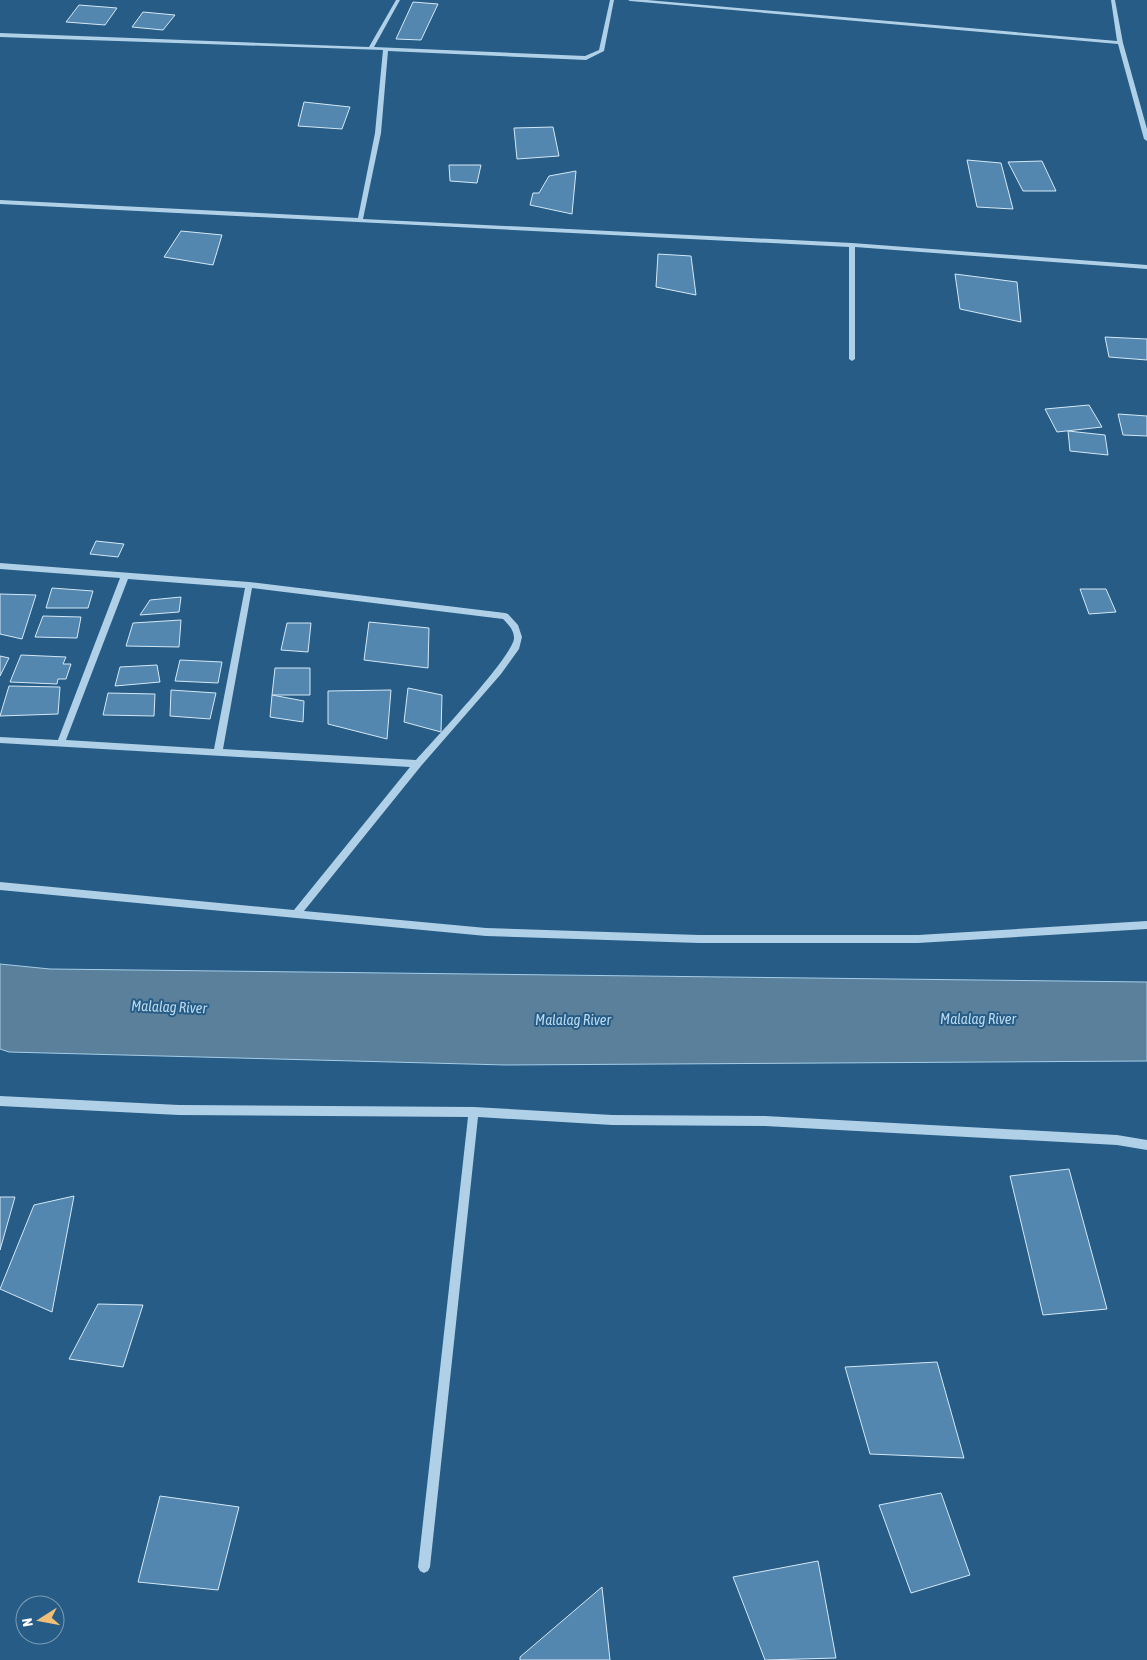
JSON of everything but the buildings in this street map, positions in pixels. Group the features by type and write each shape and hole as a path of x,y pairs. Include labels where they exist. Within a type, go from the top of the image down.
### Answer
{"street":[{"path":"370,49 398,0"},
{"path":"0,35 586,58 601,51 612,0"},
{"path":"630,0 1120,43"},
{"path":"1113,0 1120,43 1147,139"},
{"path":"360,221 378,134 386,49"},
{"path":"0,202 852,245 1147,267"},
{"path":"852,245 852,359"},
{"path":"0,566 249,585 505,616 514,625 518,637 516,647 498,672 418,764 296,915"},
{"path":"61,743 125,576"},
{"path":"218,752 249,585"},
{"path":"0,740 418,764"},
{"path":"0,886 486,932 699,939 918,939 1147,925"},
{"path":"0,1101 179,1110 474,1112 612,1120 765,1121 1117,1140 1147,1145"},
{"path":"424,1567 474,1112"}],"water":[{"name":"Malalag River","path":"0,964 50,969 1147,982 1147,1061 506,1065 9,1052 0,1049"}]}
